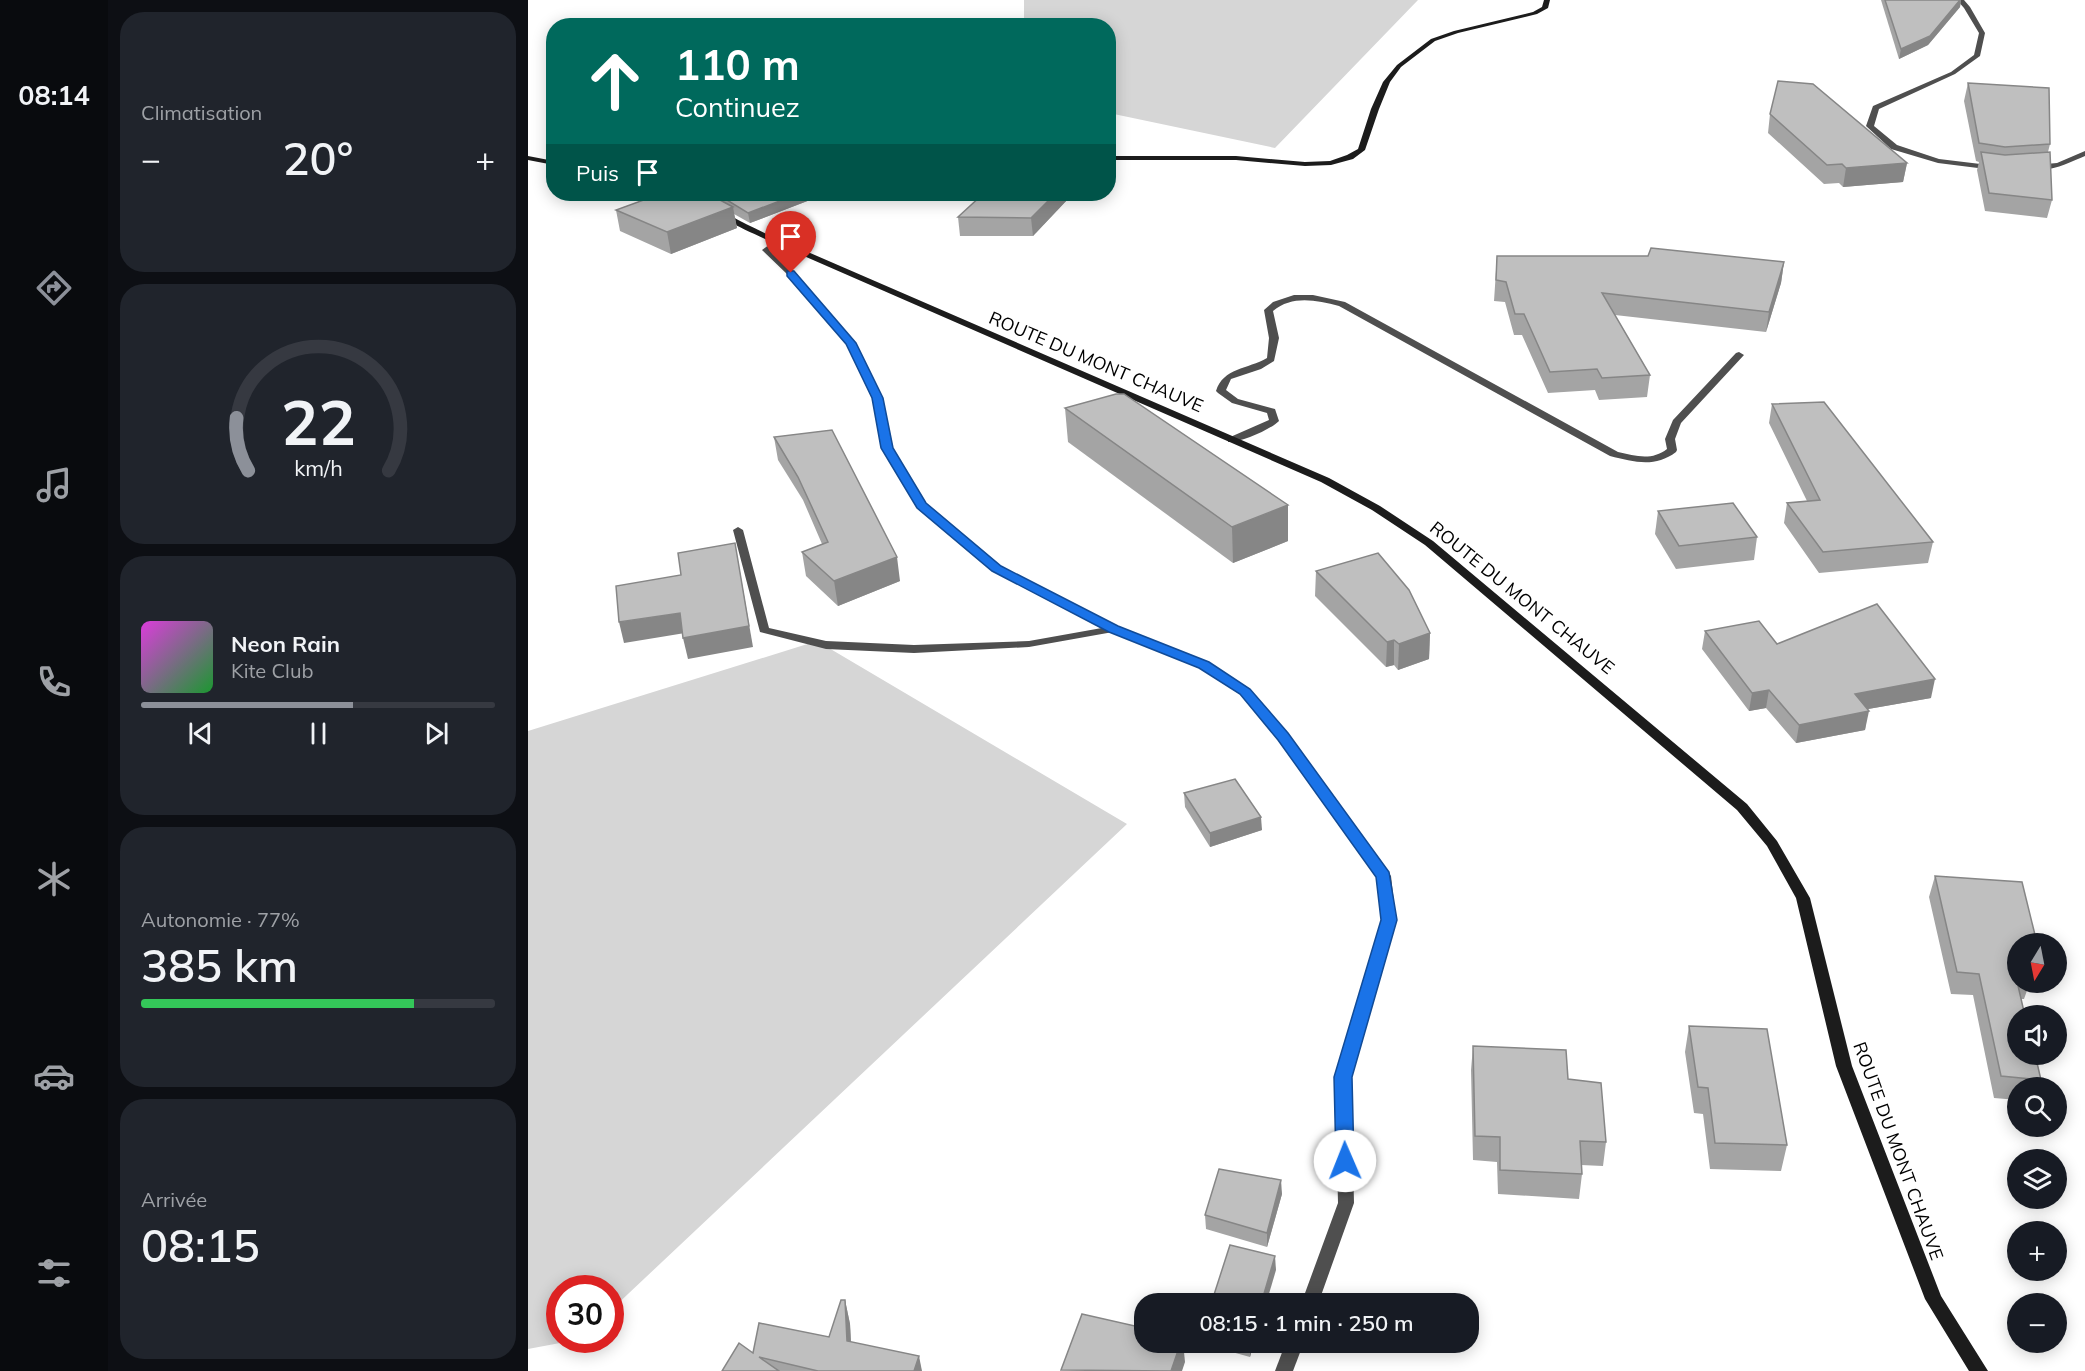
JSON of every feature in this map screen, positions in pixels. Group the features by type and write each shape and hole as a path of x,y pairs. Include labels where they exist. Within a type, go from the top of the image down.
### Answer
{"street":[{"path":"1116,158 1236,158 1305,164 1331,162 1350,157 1361,150 1387,82 1399,66 1433,40 1456,32 1535,13 1545,8 1547,0"},
{"path":"1960,0 1967,7 1982,33 1977,56 1953,73 1876,108 1870,126 1894,147 1938,161 2001,169"},
{"path":"2024,168 2058,165 2085,153"},
{"path":"528,158 546,161"},
{"name":"ROUTE DU MONT CHAUVE","path":"703,201 725,216 987,334 1325,480 1376,508 1429,543 1742,807 1772,844 1803,898 1844,1066 1934,1299 1979,1371"},
{"path":"780,241 766,250 791,273 851,343 877,398 887,448 921,505 996,568 1113,629 1204,665 1245,692 1283,736 1384,876 1389,920 1343,1077 1346,1203 1313,1293"},
{"path":"1232,440 1274,421 1272,411 1235,401 1221,391 1222,384 1228,377 1258,367 1271,359 1274,339 1268,310 1273,305 1287,300 1316,298 1342,304 1614,454 1634,459 1653,460 1665,457 1672,450 1670,439 1676,422 1739,355"},
{"path":"738,530 764,630 826,645 914,649 1029,644 1113,629"},
{"path":"1284,1371 1290,1353"}],"shaded area":[{"path":"1024,0 1418,0 1275,148 1116,114 1116,18 1024,18"},
{"path":"817,641 1127,824 624,1298 624,1275 546,1275 546,1346 528,1349 528,731"}],"building":[{"path":"1885,0 1960,0 1930,36 1901,49"},
{"path":"1778,81 1813,84 1907,163 1846,168 1842,164 1827,165 1770,114"},
{"path":"1968,83 2049,88 2050,144 2005,147 1979,143"},
{"path":"1981,152 2005,155 2050,152 2052,200 1989,193"},
{"path":"641,201 722,201 733,207 667,232 616,210"},
{"path":"728,201 780,201 748,213"},
{"path":"975,201 1048,201 1031,218 958,217"},
{"path":"1651,248 1784,262 1769,312 1602,293 1650,375 1602,378 1597,369 1550,372 1524,314 1515,314 1506,282 1496,280 1497,256 1648,256"},
{"path":"1116,394 1124,394 1288,505 1232,527 1065,408"},
{"path":"1824,402 1933,542 1823,552 1787,503 1820,500 1772,404"},
{"path":"832,430 897,557 834,581 802,552 828,542 798,477 774,437"},
{"path":"1733,503 1757,537 1679,546 1658,511"},
{"path":"735,543 749,626 683,638 680,613 619,622 616,586 681,575 678,553"},
{"path":"1378,553 1409,590 1430,633 1399,644 1394,640 1387,642 1316,571"},
{"path":"1877,604 1935,679 1855,694 1869,711 1799,725 1769,690 1752,693 1705,631 1759,621 1777,644"},
{"path":"1235,779 1261,817 1210,833 1184,793"},
{"path":"1935,876 2022,882 2035,933 2007,933 2007,993 2020,993 2022,1005 2007,1005 2007,1065 2038,1065 2040,1077 2001,1076 1979,974 1957,972"},
{"path":"1689,1026 1767,1029 1787,1145 1715,1143 1708,1088 1698,1087"},
{"path":"1473,1046 1566,1050 1568,1079 1601,1083 1606,1142 1580,1141 1582,1174 1500,1170 1500,1137 1475,1136"},
{"path":"1219,1169 1281,1180 1267,1233 1205,1215"},
{"path":"1230,1245 1275,1256 1264,1293 1215,1293"},
{"path":"841,1300 845,1300 847,1341 919,1356 914,1371 818,1371 759,1357 779,1371 722,1371 739,1343 753,1353 759,1323 829,1337"},
{"path":"1082,1314 1134,1326 1134,1353 1177,1353 1171,1371 1061,1370"}],"route":[{"path":"791,273 851,343 877,398 887,448 921,505 996,568 1113,629 1204,665 1245,692 1283,736 1384,876 1389,920 1343,1077 1345,1161"}]}
